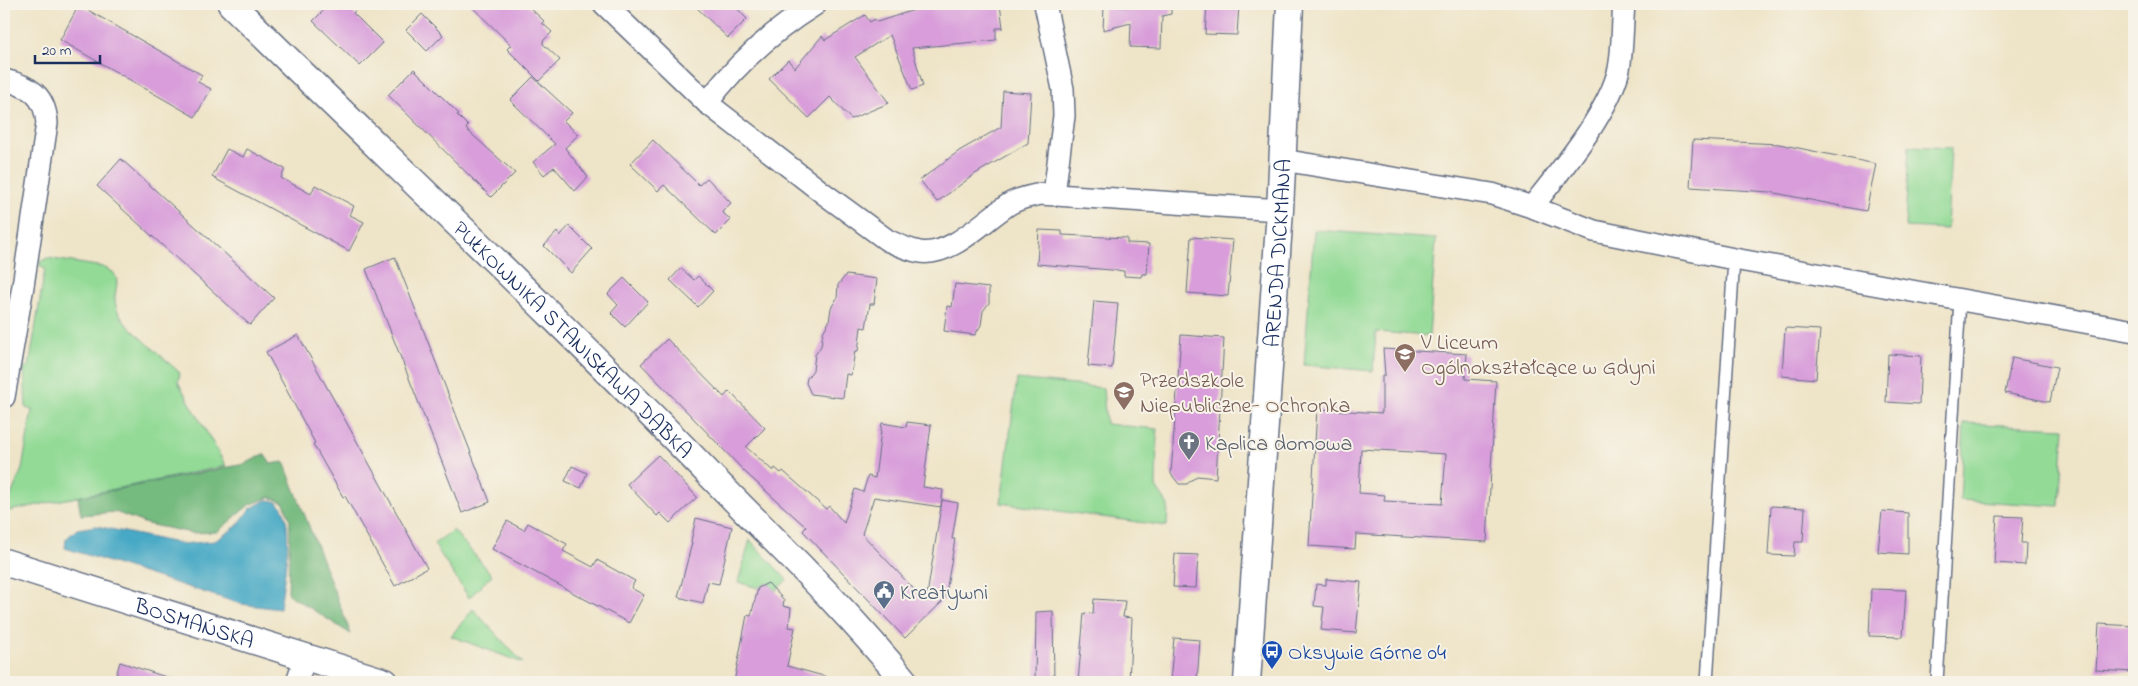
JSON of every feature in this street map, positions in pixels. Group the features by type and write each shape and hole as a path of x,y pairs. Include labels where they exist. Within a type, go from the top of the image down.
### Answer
{"street":[{"name":"PUŁKOWNIKA STANISŁAWA DĄBKA","path":"232,4 659,422 817,585 905,682"},
{"path":"604,4 708,103 823,193 888,240 903,248 922,252 943,249 959,241 1024,197 1054,194 1280,210"},
{"path":"708,103 728,76 746,58 787,22 816,4"},
{"path":"1045,4 1063,89 1064,116 1054,194"},
{"name":"ARENDA DICKMANA","path":"1247,682 1280,210 1290,4"},
{"path":"1532,207 1565,164 1608,101 1618,68 1624,4"},
{"path":"4,80 28,88 36,94 46,111 47,123 23,286 4,397"},
{"path":"1282,160 1492,194 1594,231 1734,259 2134,331"},
{"name":"BOSMAŃSKA","path":"4,562 385,682"},
{"path":"297,682 306,657"}],"lane":[{"path":"1706,682 1734,259"},
{"path":"1937,682 1960,300"}],"green space":[{"path":"1909,146 1951,148 1947,229 1905,227"},
{"path":"1314,230 1436,239 1429,336 1376,332 1373,371 1304,365"},
{"path":"47,258 103,267 113,272 117,279 116,304 121,316 126,324 180,373 178,382 226,466 4,512 22,469 32,410 26,408 24,367 29,367 45,269 40,266 40,262"},
{"path":"1017,379 1103,388 1106,424 1157,429 1156,487 1168,505 1167,526 1001,503"},
{"path":"1964,423 2064,428 2059,506 1960,500"},
{"path":"264,454 271,464 284,462 351,634 288,594 290,519 284,503 270,497 249,505 217,532 192,533 147,524 115,512 81,515 78,497 245,464"},
{"path":"453,530 492,575 469,598 434,544"},
{"path":"750,540 787,580 775,591 768,583 758,588 738,582"},
{"path":"473,609 523,663 451,636"}],"water":[{"path":"266,500 278,503 284,510 287,522 287,553 280,609 241,604 65,548 66,539 77,529 96,526 182,544 215,541 237,526 250,509"}],"building":[{"path":"330,4 361,4 353,13 383,43 360,66 313,21"},
{"path":"469,4 526,4 544,21 542,23 552,32 543,41 543,44 560,60 539,81 507,49 511,45"},
{"path":"693,4 733,4 747,19 728,38"},
{"path":"917,4 1000,4 1003,28 996,28 996,40 912,48 923,86 912,90 890,35 855,57 889,103 851,119 830,97 809,118 769,79 788,60 795,68 822,36 825,40 865,15 870,22 875,19 877,22 917,9"},
{"path":"1129,4 1163,4 1163,8 1171,8 1171,14 1162,16 1161,48 1130,47 1131,23 1103,30 1104,6 1128,7"},
{"path":"1207,4 1239,4 1237,35 1205,34"},
{"path":"79,5 202,75 198,82 211,89 195,117 60,40"},
{"path":"422,14 443,35 427,51 406,30"},
{"path":"414,69 459,114 457,115 468,126 466,129 515,173 491,197 388,95"},
{"path":"533,77 572,113 564,121 578,135 565,148 588,177 575,191 554,167 544,175 533,162 555,144 510,100"},
{"path":"1003,91 1031,93 1028,143 975,174 937,202 920,180 959,151 1001,127"},
{"path":"653,140 699,185 707,178 731,203 722,212 731,220 716,235 664,185 658,191 630,164"},
{"path":"1693,140 1779,144 1876,164 1866,211 1770,192 1690,187"},
{"path":"227,149 243,157 247,149 285,169 281,178 311,194 315,185 354,206 350,215 364,222 349,251 212,177"},
{"path":"121,159 274,298 250,325 97,186"},
{"path":"569,226 592,249 571,273 544,246 557,232 560,236"},
{"path":"1039,230 1062,231 1062,235 1127,238 1127,243 1149,244 1147,274 1142,274 1141,277 1124,276 1124,271 1037,264"},
{"path":"1191,237 1233,240 1228,296 1187,293"},
{"path":"395,257 490,502 462,513 366,269"},
{"path":"681,268 694,280 698,276 713,291 698,307 670,280"},
{"path":"846,275 877,279 874,304 870,304 866,328 861,327 858,351 855,351 851,375 846,374 843,398 811,394 806,383 807,378 813,370 815,355 821,346 823,332 829,322 831,308 837,298 838,285"},
{"path":"624,278 648,302 625,327 611,313 618,305 608,294"},
{"path":"955,284 989,288 989,303 983,311 981,325 975,335 944,331 947,306 952,307"},
{"path":"1094,301 1118,303 1112,368 1088,366"},
{"path":"1785,328 1820,330 1816,379 1782,376"},
{"path":"298,335 427,568 395,586 345,496 343,497 313,444 315,443 266,352"},
{"path":"1181,335 1224,338 1216,478 1197,476 1187,484 1179,484 1171,474"},
{"path":"667,339 724,397 729,391 765,428 746,447 773,471 775,468 781,473 783,471 826,509 829,506 844,523 855,489 863,492 868,476 875,478 882,423 906,427 907,422 931,425 923,487 943,490 941,505 942,500 958,503 952,539 955,539 945,599 905,638 803,531 806,527 746,473 641,364","holes":["874,497 941,507 926,602 862,534"]},
{"path":"1383,349 1467,354 1465,379 1496,381 1487,542 1356,534 1355,549 1309,546 1317,409 1382,413 1382,375 1385,375","holes":["1361,449 1446,454 1442,504 1384,501 1385,495 1359,493"]},
{"path":"1888,354 1921,356 1919,404 1886,402"},
{"path":"2012,358 2057,367 2050,402 2005,393"},
{"path":"658,455 697,497 670,523 660,513 657,516 627,484"},
{"path":"572,466 587,473 581,488 565,481"},
{"path":"1771,506 1805,508 1803,542 1795,542 1794,556 1768,555"},
{"path":"1882,511 1908,513 1908,554 1878,552"},
{"path":"1997,516 2023,517 2021,543 2026,543 2025,565 1994,563"},
{"path":"696,518 732,527 719,584 708,582 703,603 678,597 692,543"},
{"path":"507,521 524,530 528,523 567,544 563,551 593,567 597,560 635,581 631,588 644,595 629,623 492,549"},
{"path":"1175,554 1198,555 1196,588 1173,587"},
{"path":"1326,579 1361,582 1356,633 1321,630 1324,607 1314,606 1316,584 1326,585"},
{"path":"768,583 784,600 783,606 791,608 789,627 795,628 787,666 827,677 826,682 734,682 747,615 751,616 758,588"},
{"path":"1871,589 1906,590 1903,637 1869,636"},
{"path":"1094,599 1125,601 1123,617 1132,618 1129,682 1078,682 1084,613 1093,614"},
{"path":"1053,611 1054,682 1035,682 1036,612"},
{"path":"2099,624 2134,626 2134,672 2096,670"},
{"path":"1174,638 1200,640 1197,682 1170,682"},
{"path":"120,662 172,679 171,682 114,682"}],"place":[{"name":"V Liceum Ogólnokształcące w Gdyni","path":"1405,373"},
{"name":"Przedszkole Niepubliczne- Ochronka","path":"1124,411"},
{"name":"Kaplica domowa","path":"1189,461"},
{"name":"Kreatywni","path":"884,610"},
{"name":"Oksywie Górne 04","path":"1272,670"}]}
